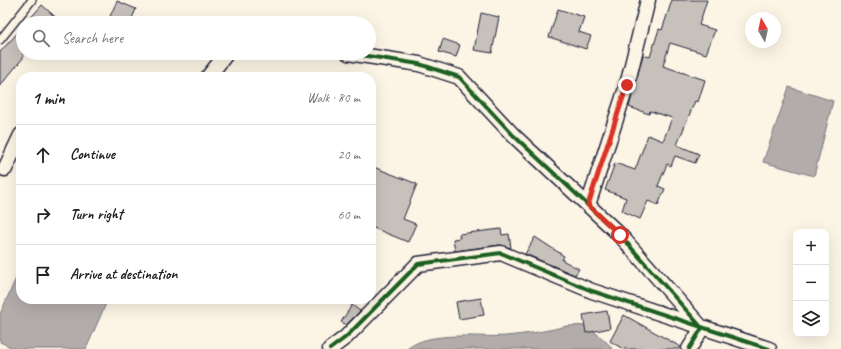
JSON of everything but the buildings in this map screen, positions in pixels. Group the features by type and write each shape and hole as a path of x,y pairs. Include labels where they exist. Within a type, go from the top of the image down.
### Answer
{"street":[{"path":"588,205 627,85 648,0"},
{"path":"376,57 419,64 459,78 514,135 620,235 702,328"},
{"path":"212,72 221,60"},
{"path":"5,169 16,146"},
{"path":"330,349 346,337 418,264 501,253 592,291 769,349"},
{"path":"689,349 702,328"}],"lane":[{"path":"19,16 32,0"},
{"path":"0,40 16,20"}],"shaded area":[{"path":"789,87 833,101 814,176 763,162"},
{"path":"16,278 16,304 106,304 86,349 15,349 0,342 0,314"},
{"path":"567,326 587,327 604,340 612,349 407,349 416,343 441,337 506,336"}],"cycle path":[{"path":"376,57 419,64 459,77 513,135 620,235 702,328 689,349"},
{"path":"330,349 346,337 418,264 501,253 592,291 769,349"}],"route":[{"path":"620,235 588,205 627,85"}]}
